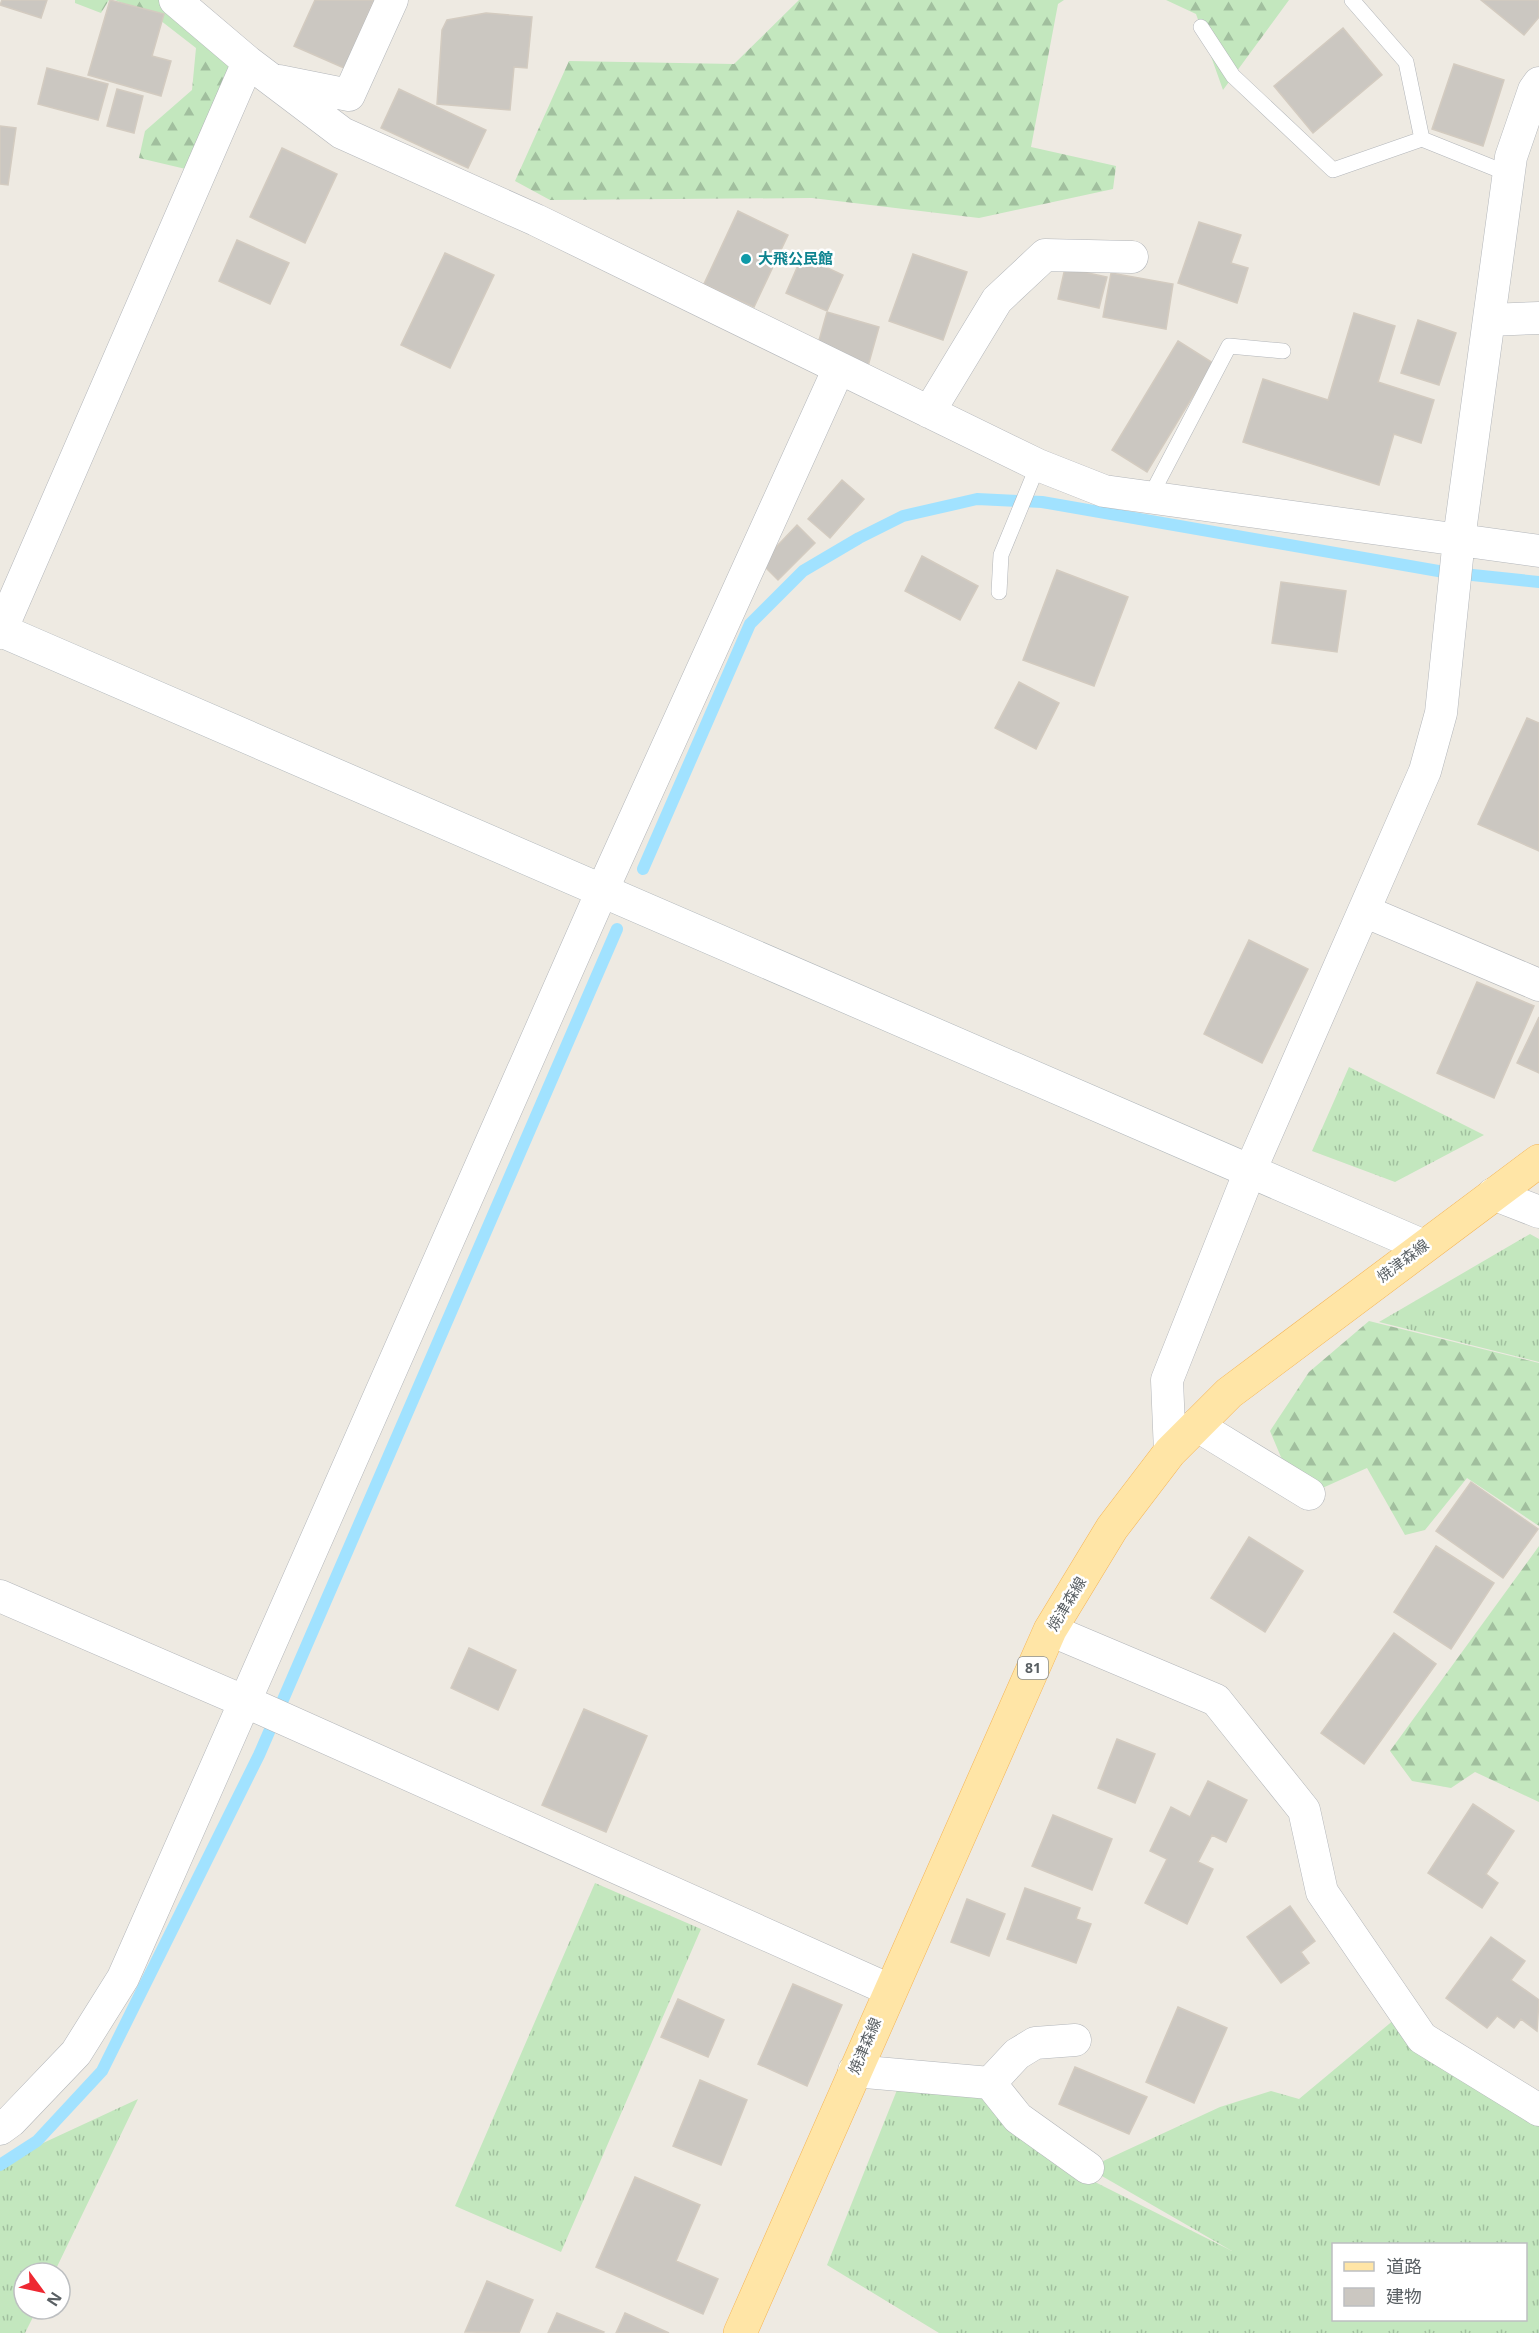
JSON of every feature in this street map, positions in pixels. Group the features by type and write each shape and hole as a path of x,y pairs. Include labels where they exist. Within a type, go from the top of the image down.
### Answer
{"main road":[{"name":"焼津森線","path":"740,2333 1050,1630 1112,1528 1170,1452 1229,1393 1539,1161"}],"street":[{"path":"175,0 260,71 342,133 536,220 929,412 1035,473 1104,491 1539,551"},
{"path":"260,71 349,95 392,0"},
{"path":"260,71 0,631 1423,1246"},
{"path":"1170,1452 1167,1380 1250,1171 1425,771 1441,713 1459,539 1511,157 1534,90 1539,83"},
{"path":"929,412 997,300 1045,255 1132,257"},
{"path":"1489,320 1539,318"},
{"path":"0,2129 11,2121 76,2053 123,1978 254,1706 602,891 839,368"},
{"path":"1364,911 1539,985"},
{"path":"1494,1194 1539,1212"},
{"path":"1196,1425 1309,1494"},
{"path":"0,1596 303,1727 890,1990"},
{"path":"1050,1630 1216,1700 1304,1810 1322,1892 1422,2038 1539,2110"},
{"path":"990,2083 1017,2054 1035,2043 1075,2040"},
{"path":"854,2071 990,2083 1018,2118 1088,2168"}],"lane":[{"path":"1352,0 1406,62 1422,139"},
{"path":"1201,27 1233,76 1333,170 1422,139 1509,174"},
{"path":"1150,497 1229,346 1283,351"},
{"path":"999,592 1001,555 1035,473"}],"green space":[{"path":"75,0 109,0 101,13 75,3"},
{"path":"115,0 171,0 248,62 190,170 139,158 145,131 192,90 196,48 156,17"},
{"path":"799,0 1064,0 1058,4 1031,147 1116,166 1113,189 979,218 812,198 550,200 515,181 569,61 734,64"},
{"path":"1166,0 1289,0 1223,90 1196,14"},
{"path":"1349,1067 1484,1135 1395,1182 1312,1151"},
{"path":"1530,1234 1539,1239 1539,1362 1379,1322"},
{"path":"1369,1321 1539,1363 1539,1526 1467,1478 1425,1530 1405,1535 1367,1468 1309,1494 1286,1469 1270,1431 1309,1372"},
{"path":"1539,1546 1539,1802 1475,1772 1451,1788 1412,1781 1390,1751"},
{"path":"595,1883 701,1929 561,2252 455,2206"},
{"path":"1395,2019 1539,2112 1539,2333 939,2333 827,2265 897,2090 999,2095 1095,2182 1232,2251 1088,2168 1220,2107 1271,2091 1299,2099"},
{"path":"138,2099 60,2261 12,2261 12,2321 31,2321 25,2333 0,2333 0,2163"}],"building":[{"path":"2,0 47,0 41,18 0,5"},
{"path":"110,0 164,14 152,56 171,61 161,96 88,75"},
{"path":"315,0 374,0 344,68 294,46"},
{"path":"1481,0 1539,0 1539,17 1524,35"},
{"path":"486,13 532,17 527,68 514,67 510,110 437,104 442,30 447,20"},
{"path":"1343,28 1382,75 1313,133 1274,86"},
{"path":"1454,64 1504,80 1483,146 1432,129"},
{"path":"47,68 108,84 98,120 38,104"},
{"path":"117,89 143,96 134,133 107,126"},
{"path":"399,89 486,130 468,168 381,128"},
{"path":"0,126 16,128 8,185 0,184"},
{"path":"282,148 337,174 305,243 250,217"},
{"name":"大飛公民館","path":"738,211 788,235 754,307 704,284"},
{"path":"1199,222 1241,235 1231,263 1248,268 1237,303 1178,283"},
{"path":"237,240 289,263 270,304 219,281"},
{"path":"445,253 494,275 450,368 401,345"},
{"path":"913,254 967,272 943,340 889,321"},
{"path":"802,256 843,275 827,311 786,293"},
{"path":"1065,268 1107,277 1099,308 1058,299"},
{"path":"1111,273 1173,284 1166,329 1103,317"},
{"path":"827,312 879,327 868,366 816,351"},
{"path":"1354,313 1395,326 1378,382 1434,400 1421,443 1394,434 1379,485 1243,442 1263,379 1328,400"},
{"path":"1418,320 1456,333 1439,385 1401,373"},
{"path":"1178,341 1213,363 1147,472 1112,450"},
{"path":"842,480 864,499 830,538 808,519"},
{"path":"797,525 815,543 778,580 761,563"},
{"path":"922,556 978,586 960,620 905,591"},
{"path":"1057,570 1128,597 1094,686 1023,660"},
{"path":"1281,582 1346,591 1337,652 1272,643"},
{"path":"1019,682 1059,703 1036,749 995,728"},
{"path":"1527,718 1539,723 1539,851 1478,824"},
{"path":"1249,940 1308,969 1262,1063 1204,1034"},
{"path":"1477,982 1534,1006 1494,1098 1437,1073"},
{"path":"1539,1017 1539,1073 1517,1063"},
{"path":"1471,1482 1538,1529 1503,1578 1436,1531"},
{"path":"1249,1537 1303,1571 1265,1632 1211,1598"},
{"path":"1436,1546 1494,1583 1451,1649 1394,1612"},
{"path":"1394,1633 1436,1664 1364,1764 1321,1733"},
{"path":"469,1648 516,1670 498,1710 451,1688"},
{"path":"584,1709 647,1736 606,1832 542,1805"},
{"path":"1117,1739 1155,1754 1135,1803 1098,1788"},
{"path":"1208,1781 1247,1800 1226,1842 1212,1835 1198,1862 1213,1869 1187,1924 1145,1903 1167,1859 1150,1851 1171,1807 1190,1817"},
{"path":"1473,1804 1514,1831 1486,1874 1498,1883 1482,1908 1428,1873"},
{"path":"1053,1815 1112,1839 1092,1890 1032,1866"},
{"path":"1025,1888 1080,1908 1076,1919 1091,1924 1076,1963 1007,1939"},
{"path":"967,1899 1005,1914 989,1956 951,1942"},
{"path":"1290,1906 1315,1941 1301,1952 1309,1963 1281,1983 1247,1937"},
{"path":"1491,1937 1525,1961 1511,1980 1539,2000 1537,2031 1521,2019 1514,2028 1497,2016 1487,2028 1446,1998"},
{"path":"793,1984 842,2005 807,2086 758,2064"},
{"path":"678,1999 724,2020 708,2057 661,2037"},
{"path":"1178,2007 1227,2028 1194,2103 1146,2082"},
{"path":"1075,2067 1147,2097 1129,2134 1059,2104"},
{"path":"700,2080 747,2100 721,2165 673,2146"},
{"path":"635,2177 700,2205 676,2261 718,2279 703,2314 596,2267"},
{"path":"487,2281 533,2300 519,2333 465,2332"},
{"path":"557,2313 604,2332 548,2333"},
{"path":"625,2313 669,2333 616,2333"}],"waterway":[{"path":"643,869 750,624 803,571 859,538 903,516 977,499 1042,502 1444,572 1539,582"},
{"path":"0,2165 37,2141 102,2071 259,1755 617,929"}],"place":[{"name":"大飛公民館","path":"746,259"}]}
